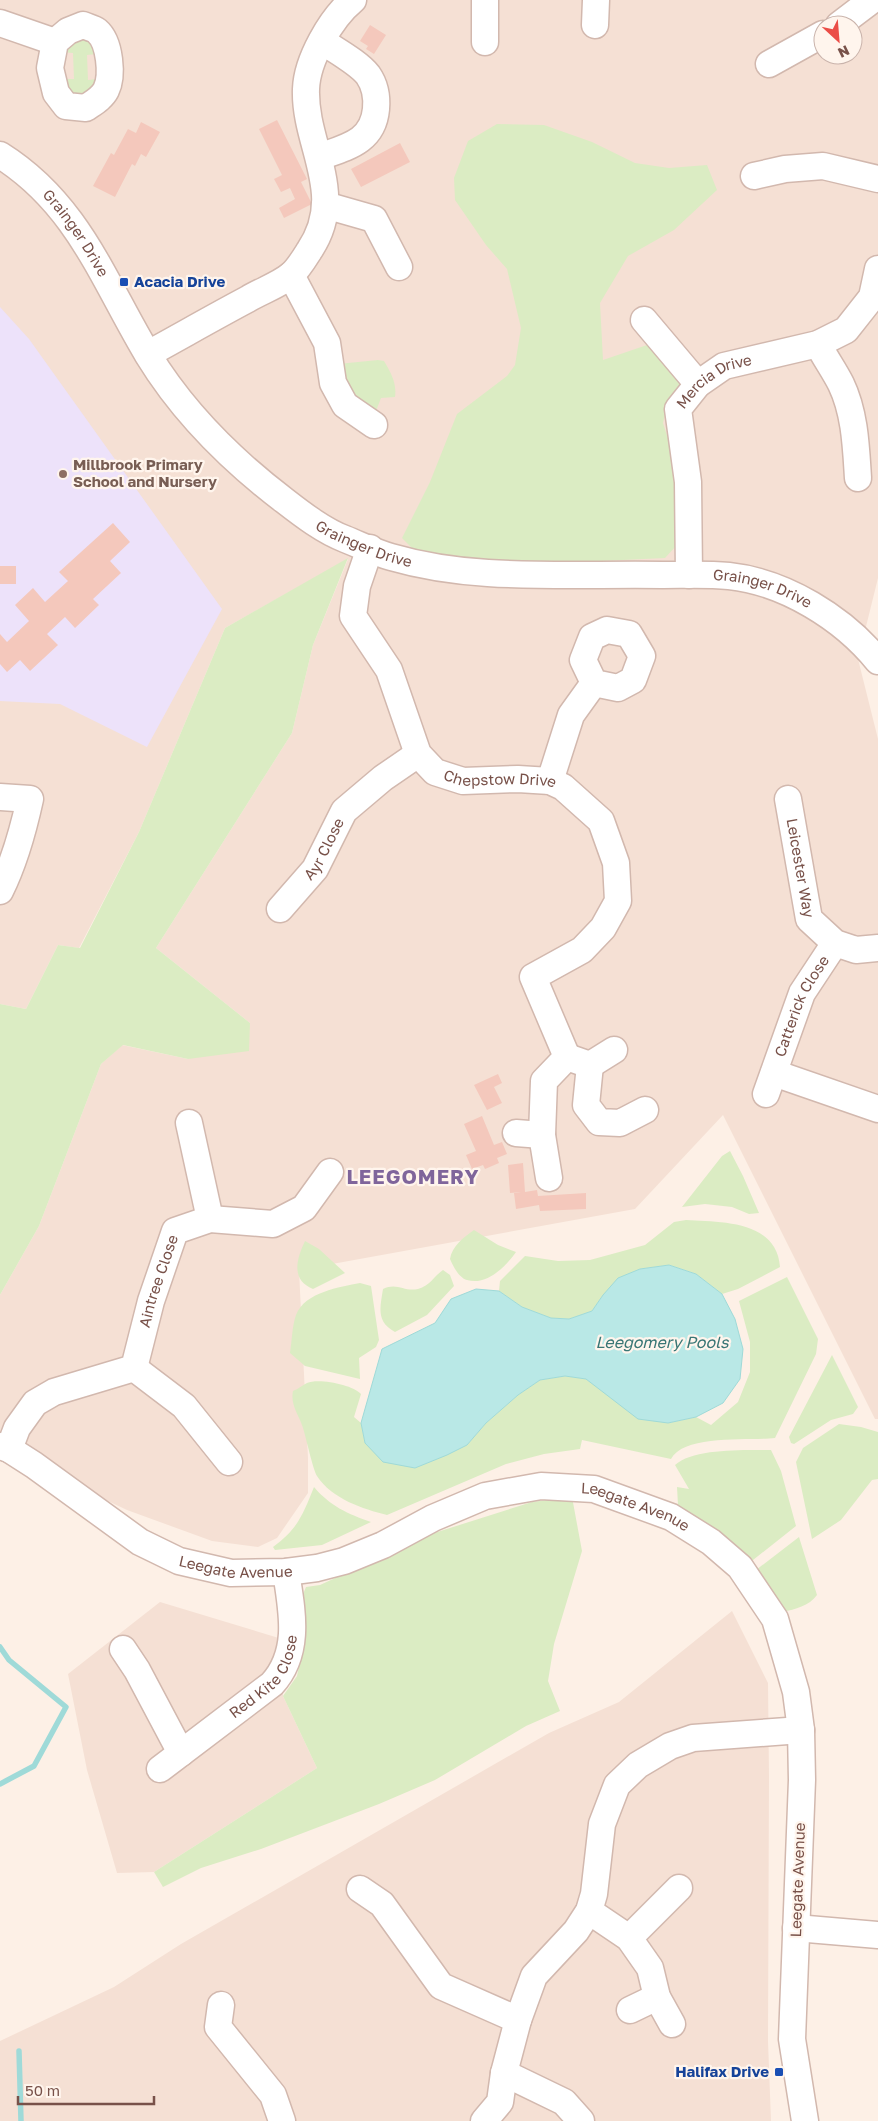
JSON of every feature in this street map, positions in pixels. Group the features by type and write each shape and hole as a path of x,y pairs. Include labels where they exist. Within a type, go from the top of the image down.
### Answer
{"street":[{"path":"148,354 291,275 315,243 322,224 325,205 325,185 308,111 306,88 310,66 322,41 333,22 353,0"},
{"path":"485,0 485,42"},
{"path":"852,15 872,0"},
{"path":"0,22 55,42"},
{"path":"769,64 813,40"},
{"path":"319,157 350,146 366,135 375,120 377,98 368,76 322,41"},
{"name":"Grainger Drive","path":"0,155 33,180 71,220 87,243 148,354 179,400 200,426 252,476 301,514 342,538 389,557 435,567 487,573 550,576 730,576 767,585 799,598 837,622 856,638 878,661"},
{"path":"754,176 785,169 823,166 878,180"},
{"path":"325,205 374,219 399,267"},
{"name":"Mercia Drive","path":"689,575 688,482 678,409 698,384 724,366 818,344 846,330 872,297 878,269"},
{"path":"291,275 327,343 333,383 345,405 374,425"},
{"path":"644,320 698,384"},
{"path":"818,344 841,385 855,428 858,478"},
{"name":"Chepstow Drive","path":"370,548 356,586 354,616 389,670 418,754 435,772 463,781 518,779 550,781 563,787 601,821 616,863 618,901 603,928 582,950 526,980 579,1061 586,1105 599,1122 620,1123 645,1110"},
{"path":"550,781 571,716 594,683"},
{"name":"Ayr Close","path":"280,909 315,868 344,811 383,778 418,754"},
{"path":"0,797 30,799 13,864 0,891"},
{"name":"Leicester Way","path":"788,799 809,919 835,944"},
{"path":"835,944 856,950 878,948"},
{"name":"Catterick Close","path":"835,944 802,993 770,1083 878,1109"},
{"path":"549,1178 542,1135 544,1081 579,1061 614,1050"},
{"path":"189,1123 210,1218"},
{"path":"516,1133 542,1135"},
{"name":"Aintree Close","path":"134,1368 151,1301 175,1231 210,1218 273,1224 304,1208 330,1172"},
{"path":"5,1448 35,1403 54,1392 134,1368 184,1406 229,1462"},
{"name":"Leegate Avenue","path":"5,1448 140,1542 179,1561 231,1573 286,1572 326,1566 375,1548 433,1518 485,1496 541,1486 594,1489 671,1517 711,1542 740,1566 775,1619 796,1692 801,1730 802,1780 792,2039 805,2121"},
{"name":"Red Kite Close","path":"160,1769 272,1684 279,1676 287,1659 294,1622 286,1572"},
{"path":"123,1649 137,1670 182,1753"},
{"path":"484,2121 500,2102 504,2073 518,2020 534,1976 576,1931 589,1911 594,1894 602,1824 617,1785 638,1764 670,1746 693,1738 801,1730"},
{"path":"629,1938 679,1888"},
{"path":"360,1889 382,1904 441,1986 518,2020"},
{"path":"589,1911 629,1938 650,1968 657,1997 672,2024"},
{"path":"796,1928 878,1935"},
{"path":"630,2010 657,1997"},
{"path":"221,2005 218,2027 272,2095 282,2121"},
{"path":"504,2073 564,2102 581,2121"}],"shaded area":[{"path":"0,0 878,0 878,578 858,659 878,739 878,1419 875,1419 723,1115 635,1209 299,1270 308,1493 277,1538 258,1547 212,1541 127,1510 0,1450 0,1295 39,1226 101,1064 122,1045 188,1059 250,1023 156,948 292,733 313,645 348,559 225,628 139,832 79,948 58,945 26,1009 0,1004"},
{"name":"Millbrook Primary School and Nursery","path":"0,307 29,339 222,609 147,747 60,704 0,701"},
{"path":"160,1602 282,1639 283,1696 317,1768 154,1872 117,1873 87,1770 68,1674"},
{"path":"732,1611 768,1683 768,2041 771,2121 0,2121 0,2041 114,1987 181,1944 549,1733 619,1702"}],"green space":[{"path":"72,37 88,38 97,54 87,55 88,80 97,79 93,93 72,98 61,79 74,79 73,53 62,52"},
{"path":"497,124 544,125 592,142 635,163 669,168 707,165 717,190 674,230 628,256 600,303 603,360 650,344 682,381 668,400 663,423 676,464 677,545 665,558 601,561 502,561 416,552 402,538 430,482 457,414 507,376 515,365 521,328 507,269 486,245 455,200 454,178 468,141"},
{"path":"384,361 391,374 395,387 395,397 381,398 376,411 361,411 338,364"},
{"path":"348,558 313,645 292,733 156,948 250,1023 249,1051 188,1059 123,1045 101,1064 39,1226 0,1295 0,1004 26,1009 58,945 80,948 139,832 225,628"},
{"path":"730,1151 759,1213 749,1214 732,1207 705,1204 682,1207 722,1156"},
{"path":"686,1220 730,1223 758,1232 769,1240 776,1252 780,1267 738,1289 722,1294 696,1274 669,1265 640,1269 603,1295 592,1311 569,1319 551,1318 522,1307 499,1291 500,1281 525,1256 558,1261 590,1260 645,1245 674,1222"},
{"path":"474,1230 498,1245 516,1252 495,1274 482,1280 474,1281 461,1277 450,1259 456,1246"},
{"path":"305,1241 319,1249 345,1273 313,1289 306,1285 298,1275 297,1269 299,1255"},
{"path":"443,1270 450,1275 454,1286 427,1315 395,1332 385,1324 381,1314 383,1289 392,1286 413,1290 422,1288"},
{"path":"787,1277 818,1339 816,1354 775,1438 703,1442 678,1451 671,1459 582,1440 580,1449 544,1454 506,1464 387,1515 368,1510 339,1497 323,1484 315,1473 292,1396 293,1391 307,1383 319,1381 344,1385 361,1394 354,1417 361,1423 365,1443 415,1468 467,1445 486,1423 518,1395 540,1380 565,1376 586,1379 607,1394 668,1423 696,1417 711,1425 738,1402 750,1372 750,1342 739,1301"},
{"path":"360,1283 371,1286 379,1340 376,1347 359,1358 360,1379 305,1366 290,1353 295,1319 301,1307 307,1301 324,1292"},
{"path":"832,1355 858,1407 853,1414 831,1420 794,1444 791,1443 789,1437"},
{"path":"839,1424 878,1432 878,1479 872,1480 841,1520 812,1539 796,1462 803,1448"},
{"path":"734,1450 771,1450 781,1471 796,1526 748,1564 678,1505 677,1487 689,1489 675,1465 683,1459 694,1455"},
{"path":"314,1487 340,1509 371,1522 322,1545 275,1550 273,1547 288,1534 299,1520"},
{"path":"572,1497 582,1551 554,1644 548,1681 560,1711 526,1726 435,1780 379,1804 261,1849 201,1868 163,1887 154,1872 317,1768 283,1696 297,1676 302,1651 298,1606 306,1587 320,1585 431,1534 532,1502"},
{"path":"799,1537 817,1595 806,1604 783,1612 756,1570"}],"water":[{"name":"Leegomery Pools","path":"669,1265 696,1274 722,1294 735,1319 743,1349 740,1379 723,1403 696,1417 668,1423 638,1419 586,1379 565,1376 540,1380 518,1395 486,1423 467,1445 415,1468 383,1462 365,1443 361,1423 382,1349 435,1323 451,1299 476,1289 499,1291 522,1307 551,1318 569,1319 592,1311 618,1278 640,1269"}],"building":[{"path":"370,25 386,35 374,54 366,49 368,46 360,41"},
{"path":"277,120 307,179 301,182 312,204 284,218 279,208 295,199 290,188 281,192 274,179 282,175 259,129"},
{"path":"141,122 160,132 146,157 141,154 135,166 132,164 115,197 93,186 111,153 114,155 128,129 136,133"},
{"path":"400,143 410,162 361,187 351,169"},
{"path":"113,523 130,542 110,561 121,573 93,599 99,605 75,628 65,617 47,634 58,645 30,671 20,660 7,672 0,664 0,634 7,642 29,621 15,605 33,588 45,602 68,581 59,572"},
{"path":"0,566 16,566 16,584 0,584"},
{"path":"498,1074 502,1083 494,1087 502,1103 487,1110 474,1085"},
{"path":"482,1116 494,1145 502,1142 507,1154 497,1158 499,1163 485,1169 483,1165 472,1169 466,1155 476,1151 464,1124"},
{"path":"523,1163 525,1192 537,1190 538,1196 586,1193 586,1209 540,1211 539,1205 516,1209 514,1193 521,1192 510,1193 508,1165"}],"waterway":[{"path":"0,1647 9,1660 66,1707 34,1766 0,1784"},
{"path":"19,2051 21,2121"}],"place":[{"name":"Acacia Drive","path":"124,282"},
{"name":"Millbrook Primary School and Nursery","path":"63,474"},
{"name":"Halifax Drive","path":"779,2072"}],"district":[{"name":"LEEGOMERY","path":"413,1177"}]}
